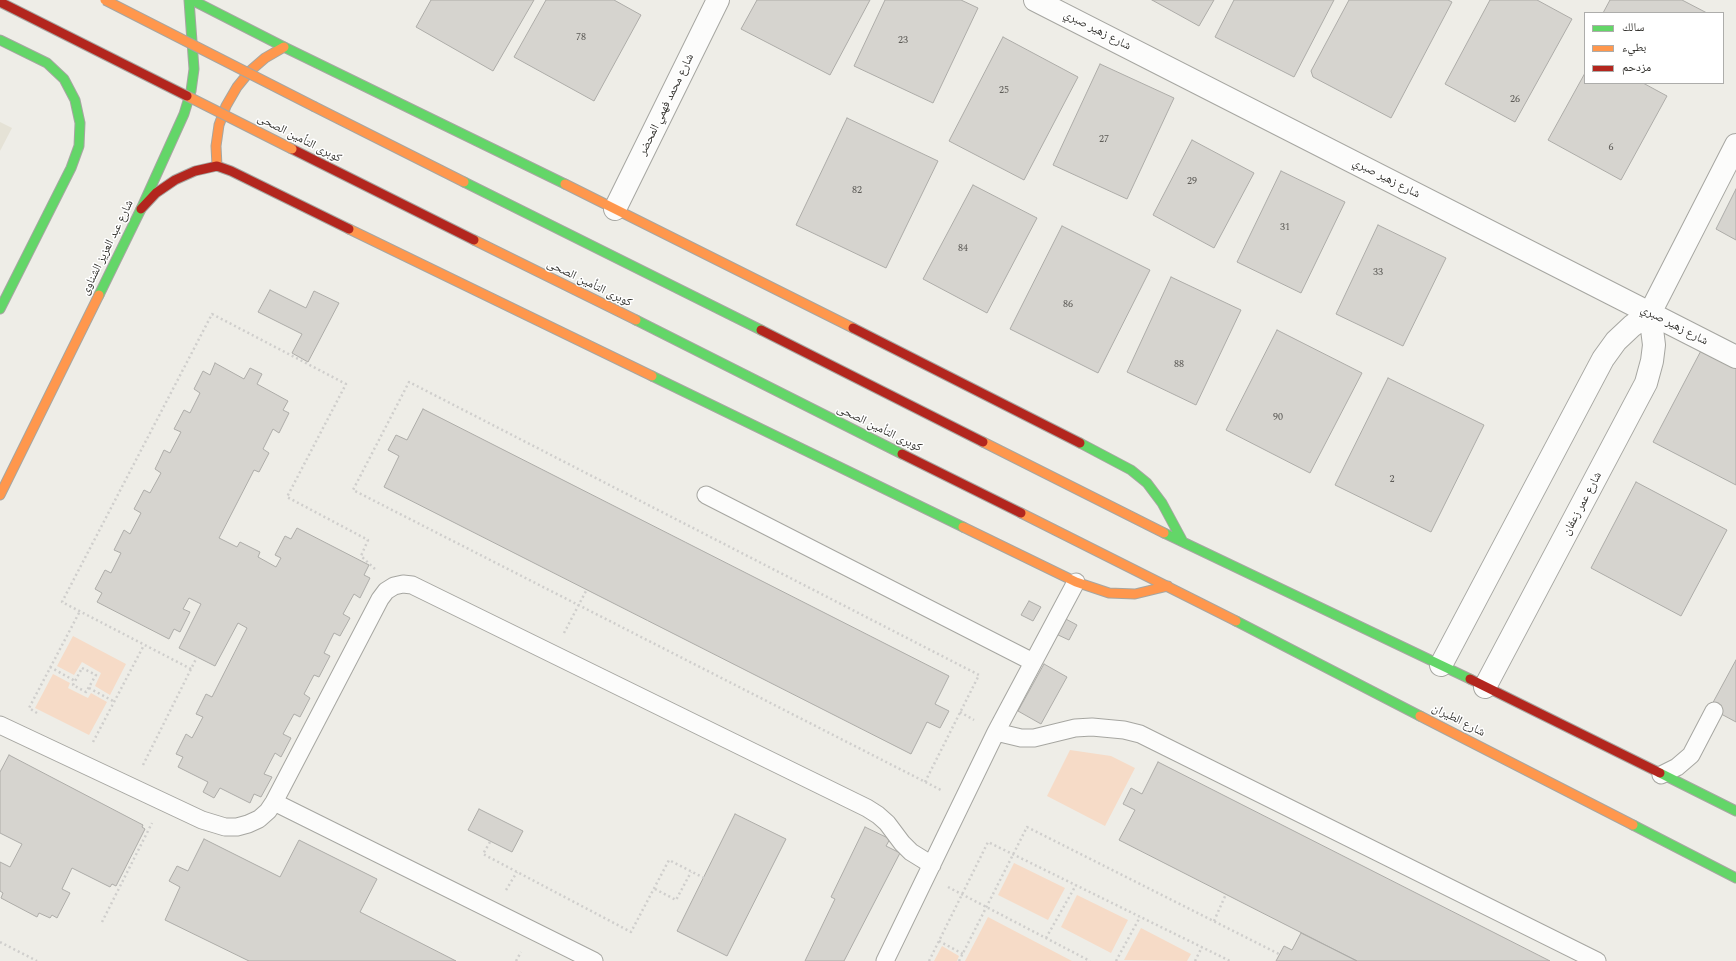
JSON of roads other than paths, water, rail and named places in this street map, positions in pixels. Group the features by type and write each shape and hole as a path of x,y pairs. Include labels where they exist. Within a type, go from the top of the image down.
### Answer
{"main road":[{"path":"105,0 315,107 1183,542 1441,665 1736,811"},
{"name":"شارع عبد العزيز الشناوى","path":"0,495 141,209 184,114 191,91 194,69 189,0"},
{"path":"192,0 284,47 615,209 1131,470 1147,484 1162,503 1183,542"},
{"name":"كوبرى التأمين الصحى","path":"0,2 1168,586"},
{"path":"0,40 47,63 64,79 75,100 80,122 79,146 70,168 0,309"},
{"path":"217,166 216,146 219,125 226,106 237,87 250,71 266,58 284,47"},
{"path":"141,209 156,193 175,180 195,171 217,166 231,171 1076,582 1110,593 1135,594 1168,586"},
{"name":"شارع الطيران","path":"1168,586 1736,878"}],"street":[{"name":"شارع محمد فهمي المحضر","path":"615,209 718,0"},
{"name":"شارع زهير صبري","path":"1035,0 1736,357"},
{"path":"1441,665 1603,359 1616,341 1632,326 1650,313 1736,145"},
{"name":"شارع عمر زعفان","path":"1485,687 1646,383 1654,345 1650,313"}],"lane":[{"path":"706,495 1033,662"},
{"path":"886,961 996,732 1076,582"},
{"path":"0,725 202,820 225,827 237,828 259,819 268,811 274,802 380,599 386,591 394,586 403,584 412,585 868,808 887,823 902,843 929,870"},
{"path":"1661,775 1677,768 1691,755 1714,711"},
{"path":"996,732 1021,738 1034,738 1075,728 1092,727 1124,730 1140,734 1597,961"},
{"path":"274,802 594,961"}]}
